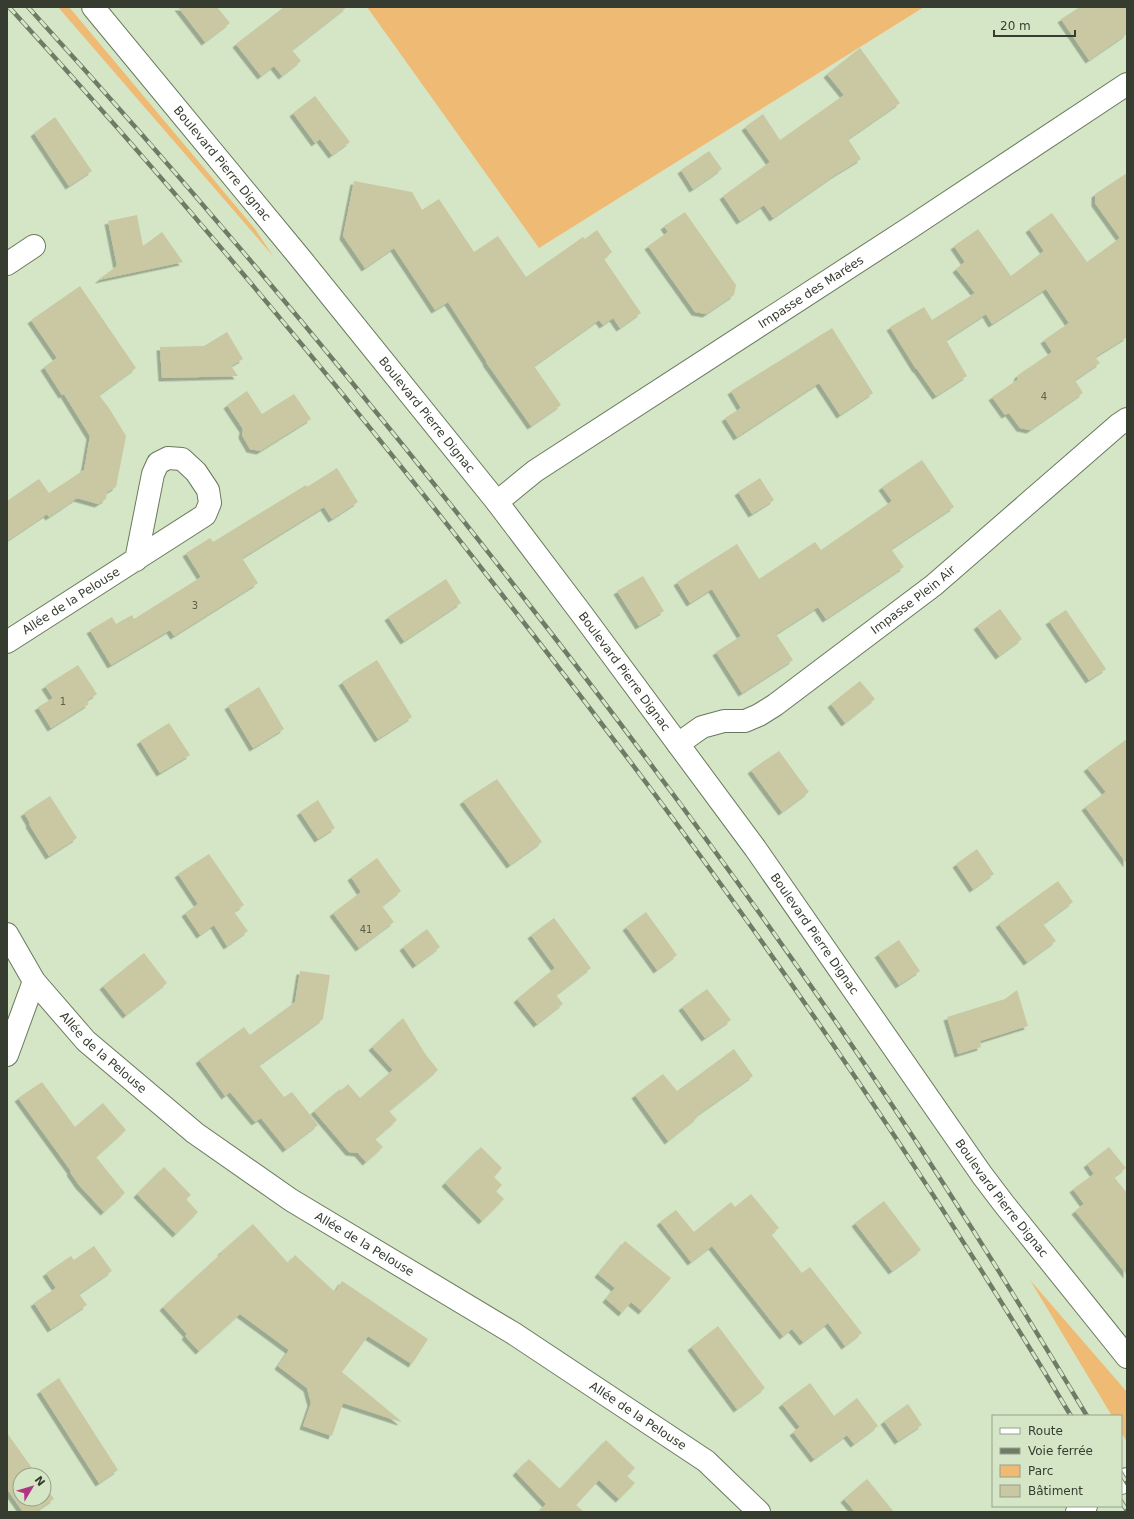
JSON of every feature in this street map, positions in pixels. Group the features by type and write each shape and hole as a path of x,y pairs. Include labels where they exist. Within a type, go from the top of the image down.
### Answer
{"street":[{"name":"Boulevard Pierre Dignac","path":"93,7 301,259 497,502 581,612 760,854 982,1175 1127,1357"},
{"name":"Impasse des Marées","path":"497,502 535,470 908,229 1127,84"},
{"path":"7,264 34,246"},
{"name":"Impasse Plein Air","path":"678,744 702,727 724,721 745,721 775,705 934,585 1118,425 1127,419"},
{"name":"Allée de la Pelouse","path":"7,642 136,560"},
{"name":"Allée de la Pelouse","path":"7,934 34,981 86,1041 195,1133 292,1200 513,1333 706,1461 759,1512"},
{"path":"7,1055 34,981"}],"green space":[{"path":"58,7 69,7 255,229 273,256"},
{"path":"367,7 924,7 539,248"},
{"path":"1030,1280 1127,1392 1127,1442 1122,1434 1122,1415 1111,1415"}],"building":[{"path":"178,7 217,7 230,23 205,42"},
{"path":"284,7 347,7 292,50 301,61 282,76 274,66 261,76 236,44"},
{"path":"1080,7 1127,7 1127,34 1089,60 1061,19"},
{"path":"860,48 900,103 848,139 861,159 773,218 764,205 740,221 723,196 770,162 745,127 763,114 780,140 844,95 827,74"},
{"path":"315,96 350,142 332,155 320,139 315,143 293,113"},
{"path":"55,117 92,171 69,186 34,133"},
{"path":"709,151 722,169 693,189 681,170"},
{"path":"1127,173 1127,337 1095,357 1100,363 1075,380 1083,393 1030,430 1020,428 1009,413 1005,415 992,397 1017,380 1018,375 1052,352 1044,340 1069,323 1046,289 992,324 986,314 946,340 967,376 936,396 916,369 890,327 924,307 932,320 975,293 956,269 965,262 954,246 978,229 1011,276 1044,251 1029,229 1052,213 1087,262 1120,238 1095,203 1095,194"},
{"path":"354,181 412,192 422,210 439,199 474,252 498,236 526,277 583,237 585,239 597,230 612,252 604,259 641,313 620,328 613,318 603,325 599,320 534,366 561,405 531,426 486,362 448,302 435,310 394,248 365,268 343,236"},
{"path":"685,212 736,285 734,295 706,314 695,312 648,246 668,232 664,226"},
{"path":"137,215 143,246 162,232 183,262 98,280 117,266 108,221"},
{"path":"80,286 136,368 99,395 109,408 126,436 116,487 107,492 106,499 98,504 77,498 49,517 47,514 7,541 7,501 39,479 49,493 84,470 90,436 64,394 62,395 44,367 57,358 31,320"},
{"path":"832,328 873,393 840,415 819,383 737,437 725,418 741,408 731,391"},
{"path":"227,332 243,359 231,366 238,376 162,378 160,347 204,346"},
{"path":"247,391 262,414 294,394 311,419 260,451 250,449 242,435 243,429 227,405"},
{"path":"922,460 954,507 891,549 904,567 826,619 818,607 776,634 793,660 742,693 716,652 741,636 712,589 690,603 677,582 737,544 759,579 815,542 821,550 892,501 882,487"},
{"path":"337,468 358,502 332,519 324,507 242,558 258,583 174,636 170,630 111,665 90,630 112,617 116,624 132,615 134,619 201,577 186,553 210,538 213,542 306,485 307,487"},
{"path":"760,478 774,500 752,514 738,492"},
{"path":"643,576 664,611 639,626 617,591"},
{"path":"446,579 461,603 404,641 388,617"},
{"path":"1000,609 1022,639 999,656 977,626"},
{"path":"1066,610 1106,669 1089,680 1049,621"},
{"path":"377,660 412,717 378,739 342,682"},
{"path":"78,665 97,694 86,701 89,704 51,728 38,707 53,698 45,686"},
{"path":"860,681 875,699 845,723 831,704"},
{"path":"259,687 284,729 253,748 228,706"},
{"path":"169,723 190,755 160,773 140,741"},
{"path":"1127,739 1127,864 1085,807 1106,792 1087,768"},
{"path":"779,751 809,792 782,812 751,770"},
{"path":"497,779 542,842 510,865 463,801"},
{"path":"50,796 77,838 49,856 29,824 30,823 24,813"},
{"path":"318,800 335,828 318,839 300,812"},
{"path":"977,849 994,874 973,889 956,864"},
{"path":"209,854 244,905 234,912 248,931 227,946 214,925 200,935 185,913 198,904 178,874"},
{"path":"377,858 401,891 382,906 394,922 359,948 333,913 361,892 351,877"},
{"path":"1058,881 1073,902 1043,924 1056,941 1027,962 999,924"},
{"path":"646,912 677,955 657,970 626,927"},
{"path":"554,918 591,968 556,995 563,1004 537,1024 517,999 555,968 531,935"},
{"path":"427,929 440,947 416,965 403,947"},
{"path":"899,940 920,971 899,985 878,954"},
{"path":"144,953 167,983 126,1015 103,986"},
{"path":"300,971 330,975 323,1019 259,1065 284,1097 292,1092 318,1125 286,1149 261,1118 255,1122 230,1092 225,1096 199,1060 244,1027 250,1035 295,1002"},
{"path":"707,989 731,1020 705,1038 682,1007"},
{"path":"1017,990 1028,1026 980,1041 981,1047 958,1054 947,1017 1005,999"},
{"path":"403,1018 426,1055 438,1070 389,1111 397,1120 375,1139 383,1147 366,1162 358,1153 349,1152 314,1111 348,1084 360,1098 393,1070 372,1047"},
{"path":"734,1049 753,1076 696,1116 698,1117 668,1141 635,1095 663,1074 677,1091"},
{"path":"42,1082 75,1127 103,1103 126,1130 96,1157 125,1193 104,1212 79,1185 70,1172 71,1171 18,1098"},
{"path":"481,1147 502,1168 494,1177 502,1185 496,1191 504,1199 482,1221 445,1183"},
{"path":"1109,1147 1126,1168 1114,1177 1127,1193 1127,1275 1075,1211 1084,1204 1073,1189 1094,1174 1087,1164"},
{"path":"164,1167 191,1195 186,1199 198,1212 176,1234 137,1194"},
{"path":"751,1194 779,1228 771,1234 802,1273 810,1267 862,1333 845,1346 828,1323 803,1342 792,1329 783,1336 712,1246 691,1262 660,1222 676,1210 694,1232 731,1202 735,1207"},
{"path":"884,1201 921,1250 892,1271 855,1223"},
{"path":"253,1224 288,1263 295,1255 335,1292 342,1281 428,1339 412,1364 368,1336 342,1372 401,1422 343,1403 332,1436 303,1426 311,1403 307,1388 278,1366 289,1350 240,1314 199,1351 185,1336 187,1334 163,1307"},
{"path":"625,1241 671,1278 642,1311 631,1302 622,1313 606,1299 615,1288 598,1274"},
{"path":"94,1246 112,1271 79,1294 87,1305 51,1329 34,1303 56,1288 46,1273 71,1256 74,1260"},
{"path":"718,1326 765,1388 737,1409 691,1347"},
{"path":"59,1378 118,1470 99,1483 40,1391"},
{"path":"810,1383 834,1416 857,1398 878,1426 854,1444 847,1435 814,1459 793,1432 800,1427 782,1404"},
{"path":"908,1404 922,1425 898,1441 884,1421"},
{"path":"7,1433 31,1467 12,1467 12,1496 7,1489"},
{"path":"606,1440 635,1468 627,1476 635,1483 619,1499 599,1480 576,1505 584,1512 538,1512 546,1504 516,1472 529,1459 560,1489"},
{"path":"867,1479 894,1512 855,1512 844,1499"},
{"path":"20,1507 42,1507 35,1512 23,1512"}],"railway":[{"path":"9,7 136,149 321,368 382,442 531,631 622,750 740,911 869,1097 992,1287 1070,1415"},
{"path":"28,7 156,151 282,298 464,522 620,723 760,913 850,1043 968,1222 1086,1415"},
{"path":"1122,1475 1127,1483"},
{"path":"1122,1503 1127,1511"}]}
